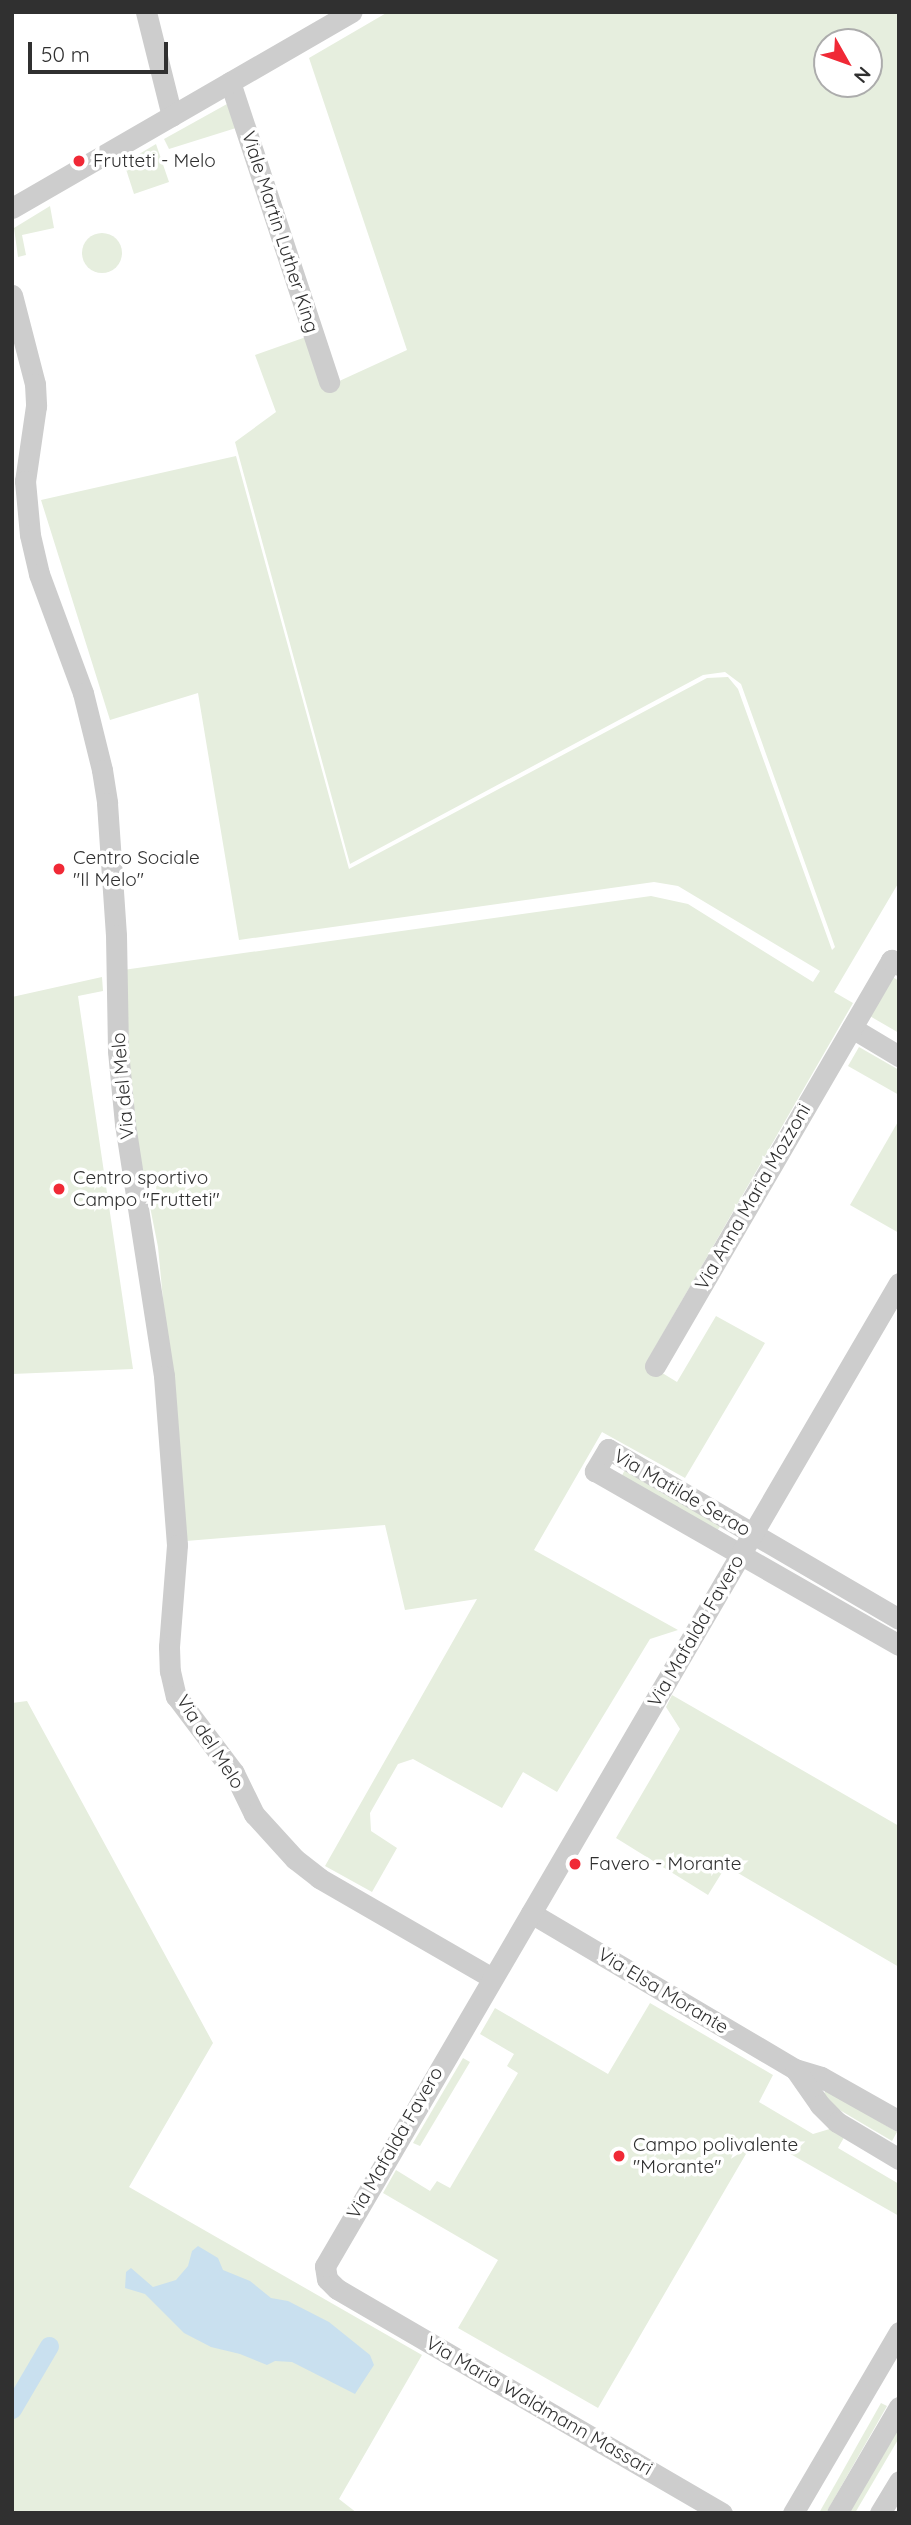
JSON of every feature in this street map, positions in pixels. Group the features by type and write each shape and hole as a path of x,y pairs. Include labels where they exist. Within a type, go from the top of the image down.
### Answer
{"street":[{"path":"146,12 172,116"},
{"path":"12,208 351,12"},
{"name":"Viale Martin Luther King","path":"230,82 329,382"},
{"name":"Via del Melo","path":"12,295 35,384 25,481 30,535 39,574 83,693 102,769 107,803 124,1111 163,1376 177,1545 170,1671 176,1696 234,1773 254,1814 270,1835 319,1878 492,1978"},
{"path":"12,443 32,432"},
{"name":"Via Anna Maria Mozzoni","path":"655,1366 891,960 899,965"},
{"path":"852,1028 899,1056"},
{"name":"Via Mafalda Favero","path":"356,2300 330,2283 325,2270 327,2260 899,1283"},
{"name":"Via Matilde Serao","path":"899,1619 608,1449 595,1471 899,1646"},
{"name":"Via Elsa Morante","path":"531,1913 795,2069 821,2077 899,2121"},
{"name":"Via Elsa Morante","path":"795,2069 820,2105 837,2122 899,2159"},
{"name":"Via Maria Waldmann Massari","path":"356,2300 722,2513"},
{"path":"793,2513 899,2332"},
{"path":"837,2513 899,2407"},
{"path":"880,2513 899,2481"}],"green space":[{"path":"388,12 899,12 899,882 834,992 853,1003 646,1363 677,1382 716,1316 765,1343 685,1478 602,1432 534,1550 678,1630 650,1639 557,1792 523,1772 502,1808 413,1759 398,1764 370,1813 371,1831 397,1848 372,1892 325,1866 477,1599 405,1610 385,1525 186,1541 158,1247 132,1116 123,970 651,896 688,904 813,982 820,971 678,886 654,882 239,940 198,693 110,720 41,500 236,456 349,869 707,678 728,677 738,689 832,950 835,947 741,684 725,672 703,675 350,864 235,442 276,412 255,355 306,337 324,388 407,350 309,58"},
{"path":"227,104 236,128 169,149 164,139"},
{"path":"156,144 169,182 134,194 124,163"},
{"path":"50,206 54,228 22,235 26,255 18,257 14,228"},
{"path":"102,233 110,234 116,239 121,245 121,261 116,267 110,272 102,273 94,272 88,267 83,261 82,253 83,245 88,239 94,234"},
{"path":"891,976 899,981 899,1033 868,1015"},
{"name":"Centro sportivo Campo \"Frutteti\"","path":"102,977 103,991 78,996 133,1369 12,1374 12,997"},
{"path":"859,1047 899,1070 899,1095 848,1066"},
{"path":"899,1120 899,1233 850,1205"},
{"path":"626,1468 722,1523 716,1533 620,1479"},
{"path":"672,1695 899,1826 899,1967 726,1866 708,1895 616,1838 680,1729 666,1707"},
{"path":"27,1701 213,2043 129,2187 422,2355 339,2499 357,2513 12,2513 12,1703"},
{"path":"650,2003 773,2075 759,2102 813,2134 833,2128 846,2134 838,2148 899,2184 899,2216 757,2135 598,2408 458,2328 498,2260 383,2193 396,2170 430,2191 437,2181 450,2188 518,2073 507,2066 514,2054 480,2034 495,2008 608,2074"},
{"path":"463,2058 470,2062 420,2146 413,2143"},
{"path":"826,2090 897,2132 892,2141 821,2099"},
{"path":"881,2403 887,2406 826,2513 819,2513"},
{"path":"899,2425 899,2438 855,2513 847,2513"}],"water":[{"path":"198,2246 218,2258 223,2270 250,2281 271,2298 288,2301 329,2322 370,2355 374,2365 355,2394 292,2362 275,2361 267,2365 240,2354 211,2347 184,2333 145,2294 125,2288 126,2272 131,2268 153,2287 176,2280 188,2266 192,2251"}],"waterway":[{"path":"12,2409 49,2346"}],"place":[{"name":"Frutteti - Melo","path":"79,161"},
{"name":"Centro Sociale \"Il Melo\"","path":"59,869"},
{"name":"Centro sportivo Campo \"Frutteti\"","path":"59,1189"},
{"name":"Favero - Morante","path":"575,1864"},
{"name":"Campo polivalente \"Morante\"","path":"619,2156"}]}
